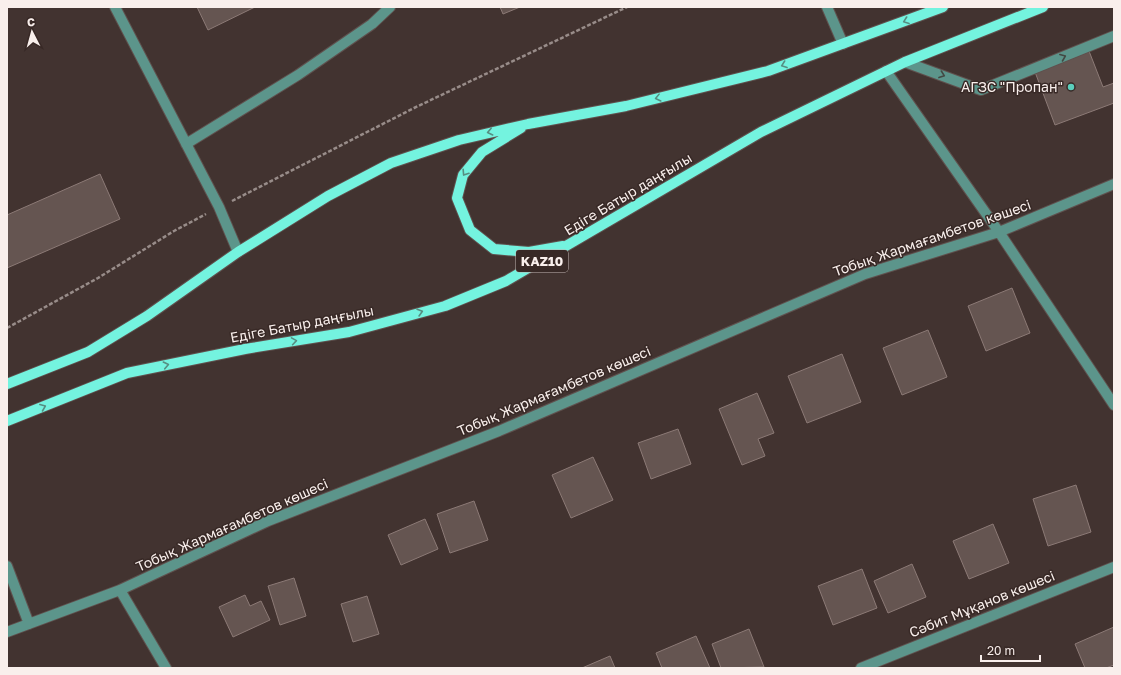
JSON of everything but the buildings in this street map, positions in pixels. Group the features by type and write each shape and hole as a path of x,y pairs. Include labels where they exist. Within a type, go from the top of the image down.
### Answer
{"main road":[{"path":"7,384 88,352 147,316 238,252 328,196 391,163 459,140 528,124 626,106 761,73 942,7"},
{"name":"Едіге Батыр даңғылы","path":"7,421 128,373 245,349 349,332 445,306 506,281 570,245 761,132 905,62 1043,7"},
{"path":"528,124 482,152 463,175 458,198 470,230 494,249 529,252 570,245"}],"street":[{"path":"115,7 219,207 238,252"},
{"path":"186,144 298,75 372,24 390,7"},
{"path":"827,7 843,44"},
{"path":"905,62 981,90 1114,36"},
{"path":"886,71 999,232 1114,405"},
{"name":"Тобық Жармағамбетов көшесі","path":"7,632 120,590 268,521 499,431 865,274 999,232 1114,184"},
{"path":"7,566 29,624"},
{"name":"Сәбит Мұқанов көшесі","path":"861,668 1114,567"},
{"path":"120,590 166,668"}],"path":[{"path":"7,328 98,278 174,231 219,207 414,108 627,7"}],"place":[{"name":"АГЗС \"Пропан\"","path":"1071,87"}]}
